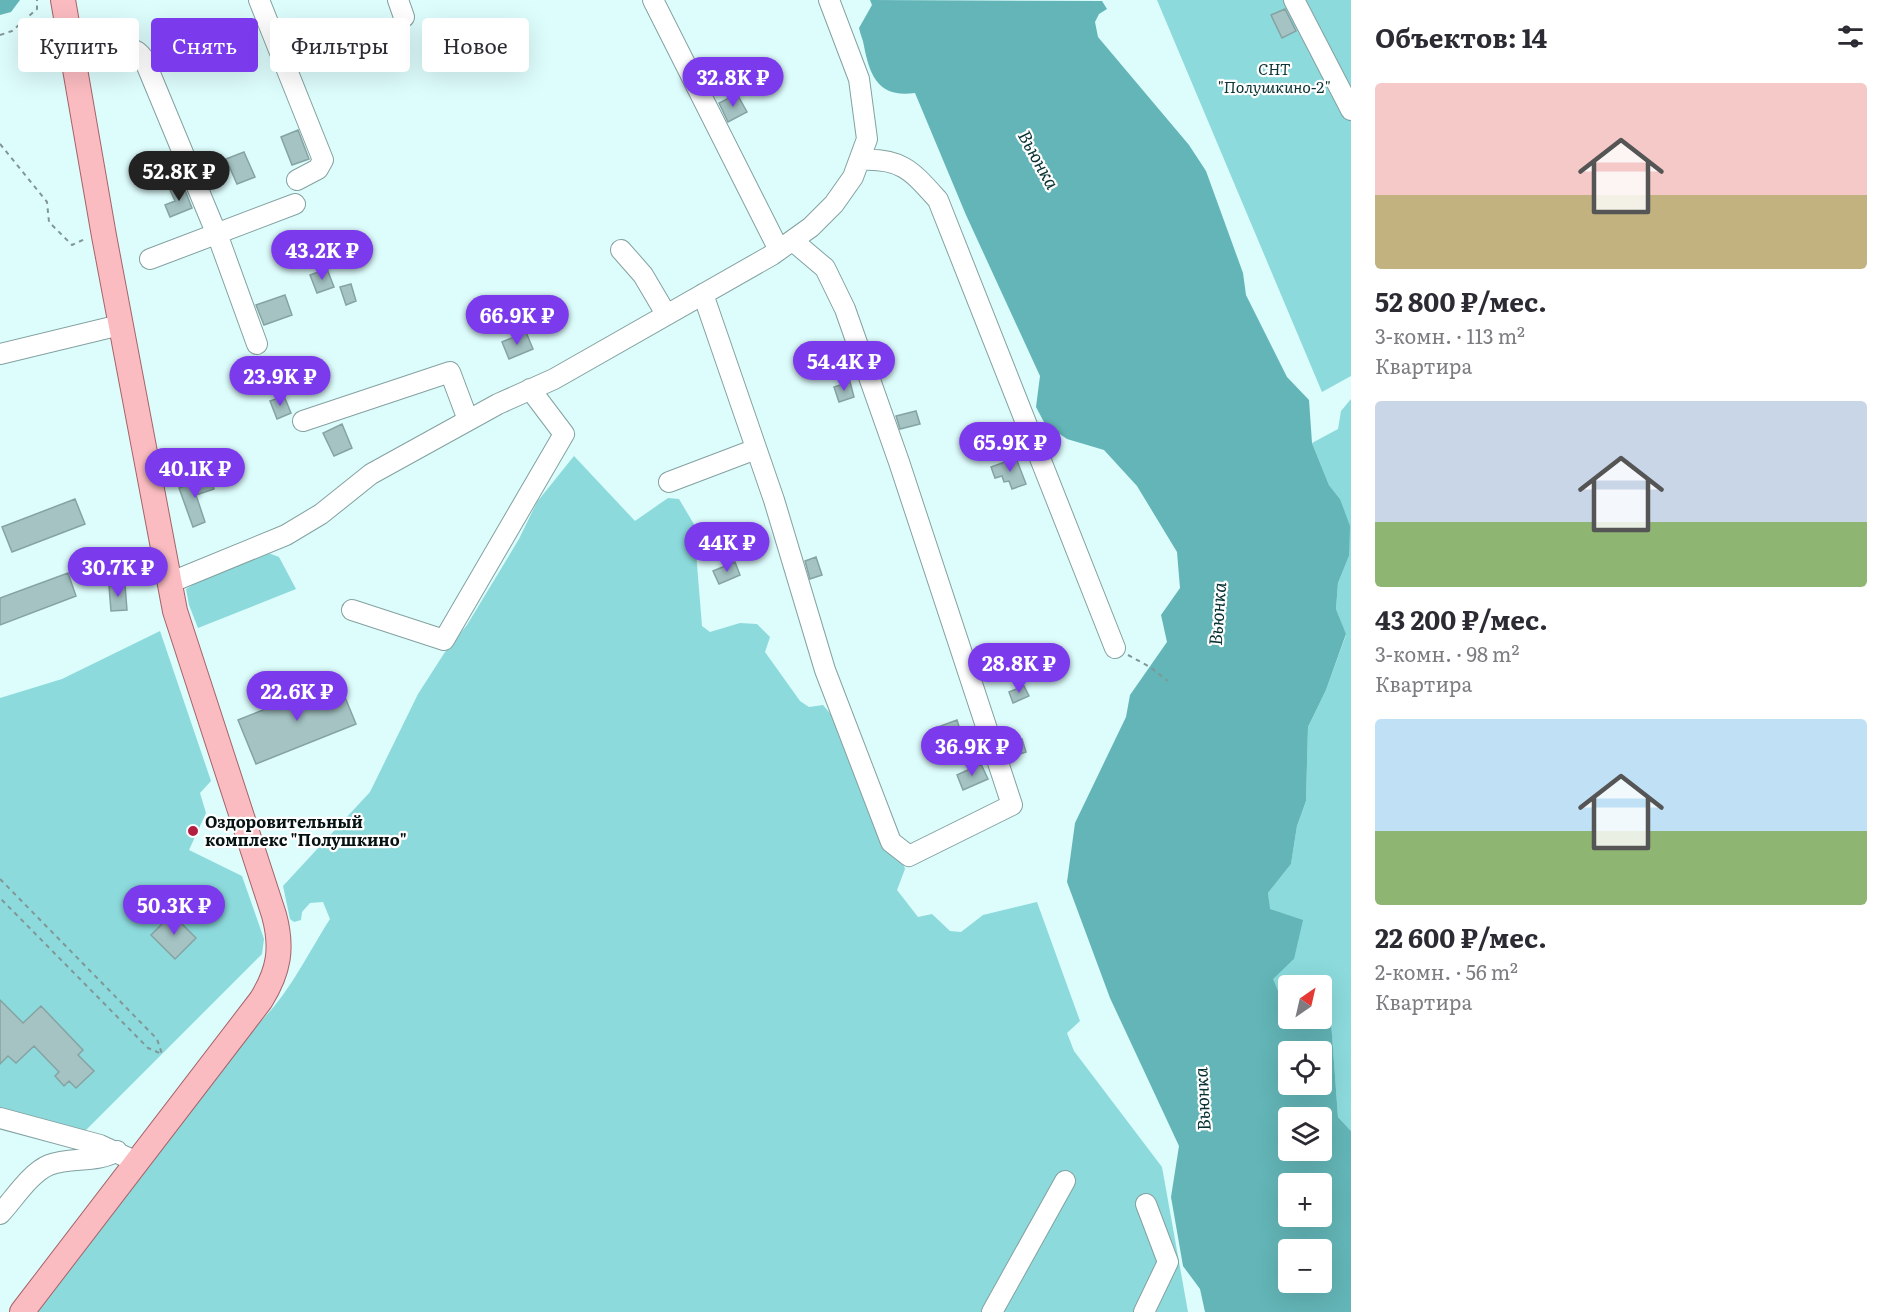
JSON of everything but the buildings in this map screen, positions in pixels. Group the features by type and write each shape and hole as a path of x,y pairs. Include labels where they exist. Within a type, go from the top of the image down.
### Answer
{"main road":[{"path":"63,0 66,18"},
{"path":"22,1312 127,1157 261,1000 276,973 280,956 280,939 274,915 188,656 169,583 120,325 76,72"}],"street":[{"path":"260,0 323,160 318,169 297,180"},
{"path":"653,0 786,246 825,268 845,309 903,473 1012,805 909,856 891,842 825,670 793,558 703,294"},
{"path":"169,583 286,535 326,510 371,474 468,420 554,379 786,246 834,204 853,177 861,160 867,139 867,126 859,79 829,0"},
{"path":"1294,0 1351,110"},
{"path":"139,54 150,69 257,344"},
{"path":"861,160 881,159 902,165 914,173 938,200 1115,648"},
{"path":"150,259 295,204"},
{"path":"621,250 643,275 666,314"},
{"path":"0,354 120,325"},
{"path":"303,421 450,372 468,420"},
{"path":"352,610 444,640 564,434 530,389"},
{"path":"669,482 756,449"},
{"path":"0,1118 127,1157"},
{"path":"0,1214 44,1168 56,1163 127,1157"},
{"path":"992,1312 1065,1181"},
{"path":"1144,1312 1167,1262 1146,1204"}],"path":[{"path":"0,35 12,31 37,9 37,0"},
{"path":"0,144 47,202 50,222 72,245 103,231"},
{"path":"1115,648 1150,667 1168,681"},
{"path":"0,879 157,1039 162,1054 148,1048 0,898"}],"green space":[{"name":"СНТ \"Полушкино-2\"","path":"1157,0 1351,0 1351,376 1322,392"},
{"path":"1351,399 1351,1131 1338,1117 1332,1029 1332,975 1278,975 1278,991 1272,979 1294,959 1269,909 1268,893 1291,864 1297,826 1306,801 1308,727 1326,690 1346,635 1336,609 1338,583 1349,556 1340,499 1329,485 1312,443 1338,429 1341,411"},
{"path":"574,456 635,521 668,498 679,499 695,526 687,539 696,552 702,626 710,632 740,623 757,624 770,637 765,652 800,701 809,707 823,705 839,724 848,744 872,765 905,869 897,890 918,917 932,914 950,931 961,932 983,915 1037,902 1080,1021 1067,1033 1074,1051 1162,1167 1188,1312 34,1312 250,1031 285,993 330,919 323,902 310,903 302,912 301,920 294,922 290,919 283,886 370,792 418,694 445,652 467,625 519,539 537,502"},
{"path":"263,551 279,557 296,589 198,628 189,605 186,589 215,571"},
{"name":"Оздоровительный комплекс \"Полушкино\"","path":"160,631 211,781 200,793 206,813 189,850 242,876 264,939 262,954 85,1131 0,1108 0,698 62,679"}],"water":[{"path":"0,0 20,0 11,12 0,15"},
{"name":"Вьюнка","path":"870,0 1102,1 1107,9 1099,14 1095,22 1098,37 1189,145 1206,171 1243,273 1246,295 1287,377 1309,400 1312,443 1329,485 1340,499 1350,526 1349,556 1338,583 1336,609 1346,634 1326,690 1308,727 1306,801 1297,826 1291,864 1268,893 1270,909 1303,920 1294,959 1273,979 1278,991 1278,1029 1332,1029 1338,1117 1351,1131 1351,1312 1205,1312 1200,1289 1183,1266 1171,1197 1179,1146 1110,998 1067,882 1075,823 1126,717 1130,695 1167,642 1161,615 1180,588 1177,552 1137,486 1104,450 1067,439 1045,424 1036,407 1040,376 966,215 915,93 893,92 878,83 869,67 859,28 872,5"}],"place":[{"name":"Оздоровительный комплекс \"Полушкино\"","path":"193,831"}]}
